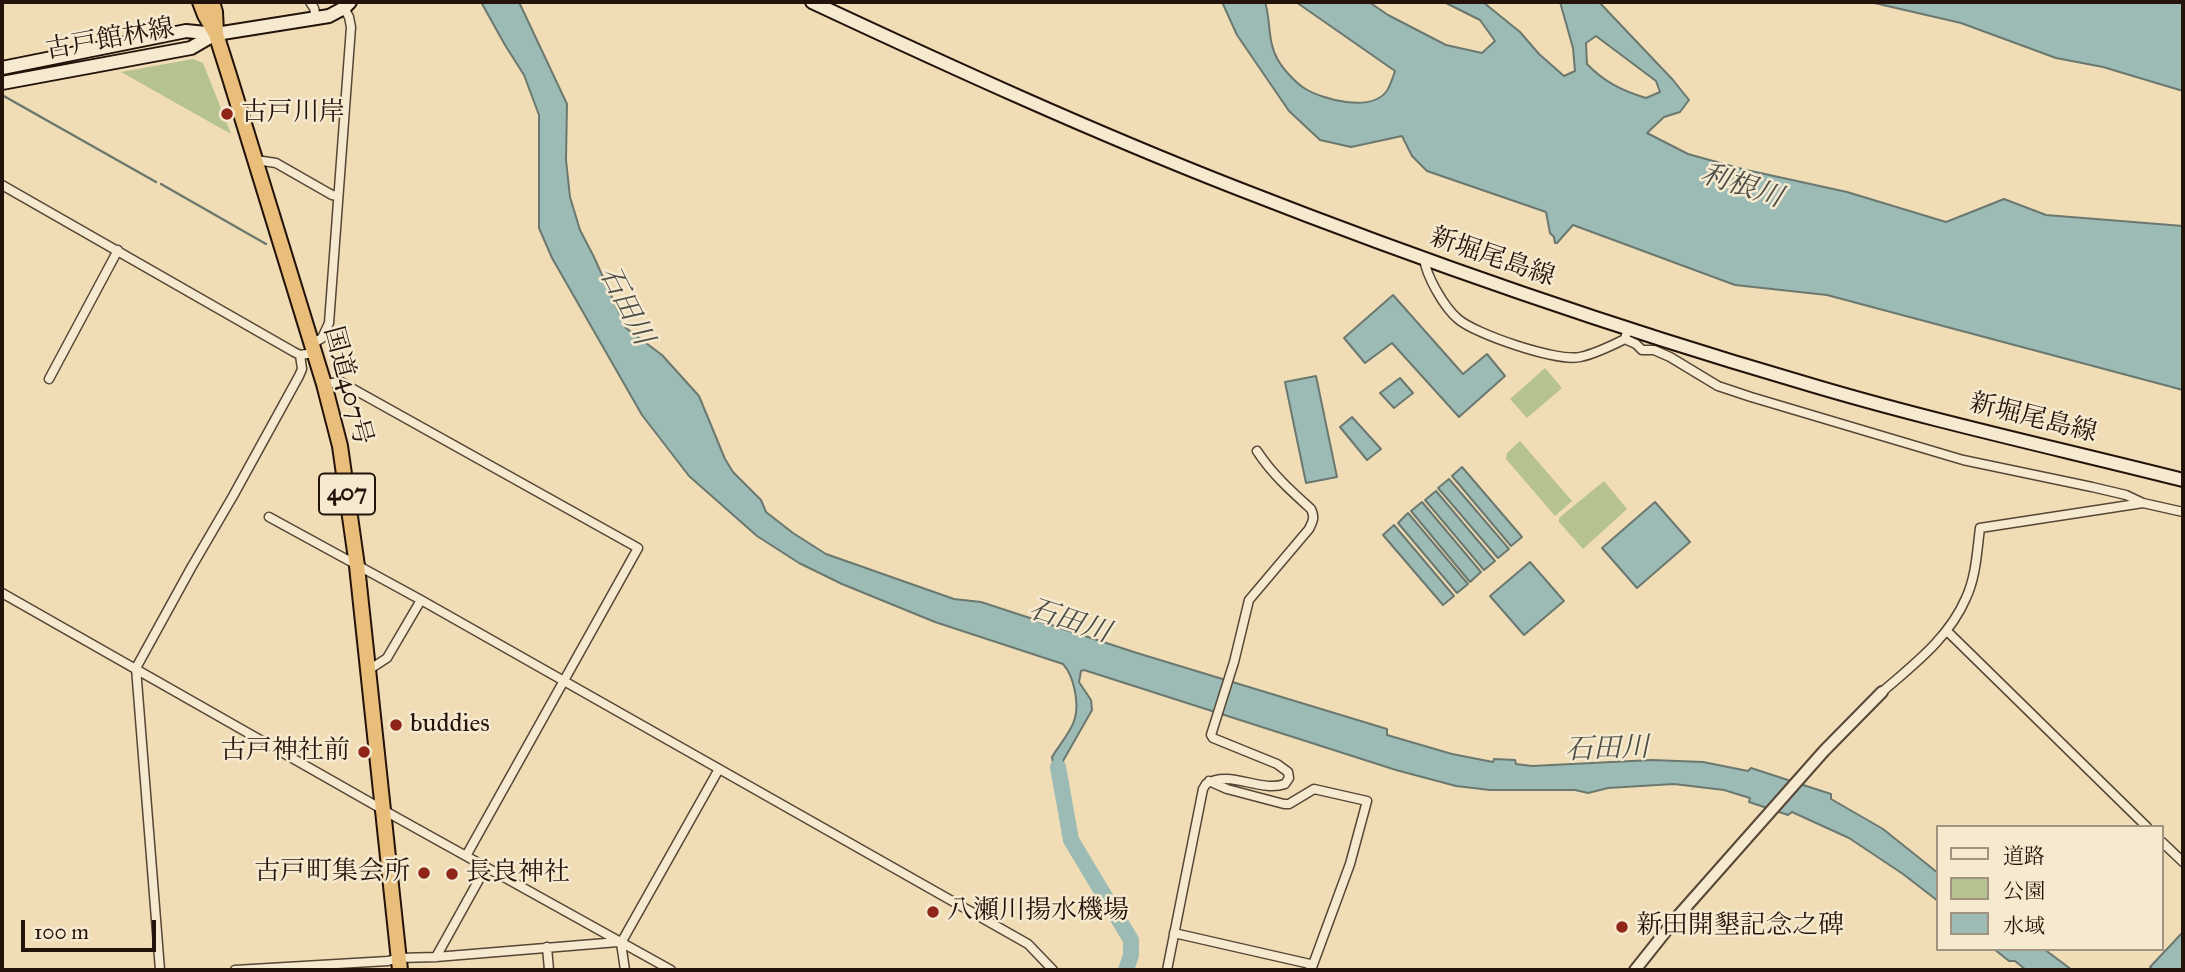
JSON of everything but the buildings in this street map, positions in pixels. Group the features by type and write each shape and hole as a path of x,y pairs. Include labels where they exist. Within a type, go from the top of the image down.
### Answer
{"highway":[{"name":"国道407号","path":"200,2 216,34 256,160 309,350 324,384 340,446 357,566 399,964"},
{"name":"国道407号","path":"212,2 216,34"}],"main road":[{"name":"新堀尾島線","path":"812,2 1014,94 1234,187 1626,333 1864,400 2183,480"},
{"path":"216,34 329,16 347,5"},
{"name":"古戸館林線","path":"2,68 186,31 216,34"},
{"name":"古戸館林線","path":"2,83 191,48 216,34"}],"street":[{"path":"310,2 316,18"},
{"path":"160,970 136,668 299,376 309,350 322,338 329,323 351,27 347,5"},
{"path":"256,160 276,163 338,197"},
{"path":"2,184 118,250 309,350"},
{"path":"49,379 118,250"},
{"path":"1424,258 1428,275 1457,318 1499,338 1557,357 1578,357 1626,333 1642,350 1670,357 1718,386 1751,397 1963,460 2126,495 2143,503 2183,512"},
{"path":"324,384 335,382 346,385 638,548 466,856"},
{"path":"1167,970 1203,789 1209,782 1218,779 1274,786 1285,784 1289,778 1288,772 1277,764 1213,738 1211,732 1249,600 1314,520 1311,509 1274,474 1257,451"},
{"path":"1635,970 1658,938 1814,762 1881,692 1917,662 1947,631 1966,598 1973,576 1980,528 2143,503"},
{"path":"269,517 421,600 1028,944 1054,970"},
{"path":"2,593 671,970"},
{"path":"367,671 387,658 421,600"},
{"path":"1947,631 2145,825"},
{"path":"625,970 621,943 719,769"},
{"path":"1209,782 1276,804 1290,804 1314,789 1367,801 1350,864 1311,970"},
{"path":"2164,844 2183,862"},
{"path":"436,957 486,867"},
{"path":"1174,933 1310,964 1311,970"},
{"path":"236,970 388,961 399,964 436,957 621,943"},
{"path":"547,947 549,970"}],"green space":[{"path":"193,59 203,63 231,134 121,72"},
{"path":"1545,368 1562,388 1527,418 1510,399"},
{"path":"1520,441 1572,501 1555,516 1506,459 1507,453"},
{"path":"1604,481 1627,509 1583,549 1559,522 1559,518"}],"water":[{"path":"481,2 519,2 567,104 566,160 570,197 580,230 626,328 662,355 699,396 725,459 733,472 761,500 766,512 826,554 954,599 981,602 1137,653 1387,729 1387,735 1452,754 1493,762 1494,759 1515,760 1516,764 1532,766 1652,760 1703,762 1748,771 1751,768 1831,794 1831,799 1883,829 1937,872 1937,900 1849,838 1792,812 1788,815 1724,790 1674,784 1608,788 1588,793 1575,790 1490,790 1456,786 1396,770 1084,670 1081,671 1079,682 1091,700 1092,710 1063,761 1064,776 1059,796 1052,757 1068,733 1076,712 1073,682 1063,664 935,622 842,584 799,563 757,536 689,476 642,415 552,258 539,228 539,115 524,75"},
{"name":"利根川","path":"1222,2 1265,2 1275,53 1290,76 1312,92 1334,100 1369,102 1386,92 1395,71 1296,2 1369,2 1446,45 1482,53 1495,41 1480,20 1444,2 1483,2 1520,32 1539,54 1564,76 1575,71 1573,48 1560,2 1599,2 1689,100 1680,112 1664,117 1647,133 1688,154 1847,192 1946,222 2004,199 2046,215 2183,226 2183,390 1827,295 1735,285 1573,225 1555,243 1546,212 1427,171 1412,156 1402,136 1351,147 1320,140 1289,111 1237,35","holes":["1596,36 1656,81 1660,92 1646,98 1614,85 1587,64 1586,43"]},
{"path":"1870,2 2183,2 2183,91 2103,67 2056,58 1961,23"},
{"path":"1393,295 1463,374 1487,354 1505,376 1459,417 1392,343 1365,363 1344,338"},
{"path":"1316,376 1337,477 1306,483 1285,382"},
{"path":"1400,378 1413,393 1394,408 1380,393"},
{"path":"1352,417 1381,449 1367,460 1340,427"},
{"path":"1462,467 1522,537 1511,546 1452,476"},
{"path":"1449,479 1509,549 1498,558 1438,488"},
{"path":"1436,491 1495,561 1484,570 1425,500"},
{"path":"1422,502 1481,572 1470,582 1411,511"},
{"path":"1655,502 1690,542 1637,588 1602,548"},
{"path":"1408,513 1468,584 1457,593 1398,523"},
{"path":"1394,525 1454,596 1443,605 1383,535"},
{"path":"1530,562 1564,601 1524,635 1490,596"},
{"path":"2183,932 2183,970 2153,970 2150,967"},
{"path":"1996,951 2047,951 2072,970 2026,970 2015,961 2009,961"}],"waterway":[{"path":"2,95 156,182"},
{"path":"161,184 266,244"},
{"path":"1058,767 1071,840 1131,940 1131,955 1126,970"}],"place":[{"name":"古戸川岸","path":"227,114"},
{"name":"buddies","path":"396,725"},
{"name":"古戸神社前","path":"364,752"},
{"name":"古戸町集会所","path":"424,873"},
{"name":"長良神社","path":"452,874"},
{"name":"八瀬川揚水機場","path":"933,912"},
{"name":"新田開墾記念之碑","path":"1622,927"}],"water label":[{"name":"石田川","path":"625,306"},
{"name":"石田川","path":"1069,622"},
{"name":"石田川","path":"1607,750"}]}
